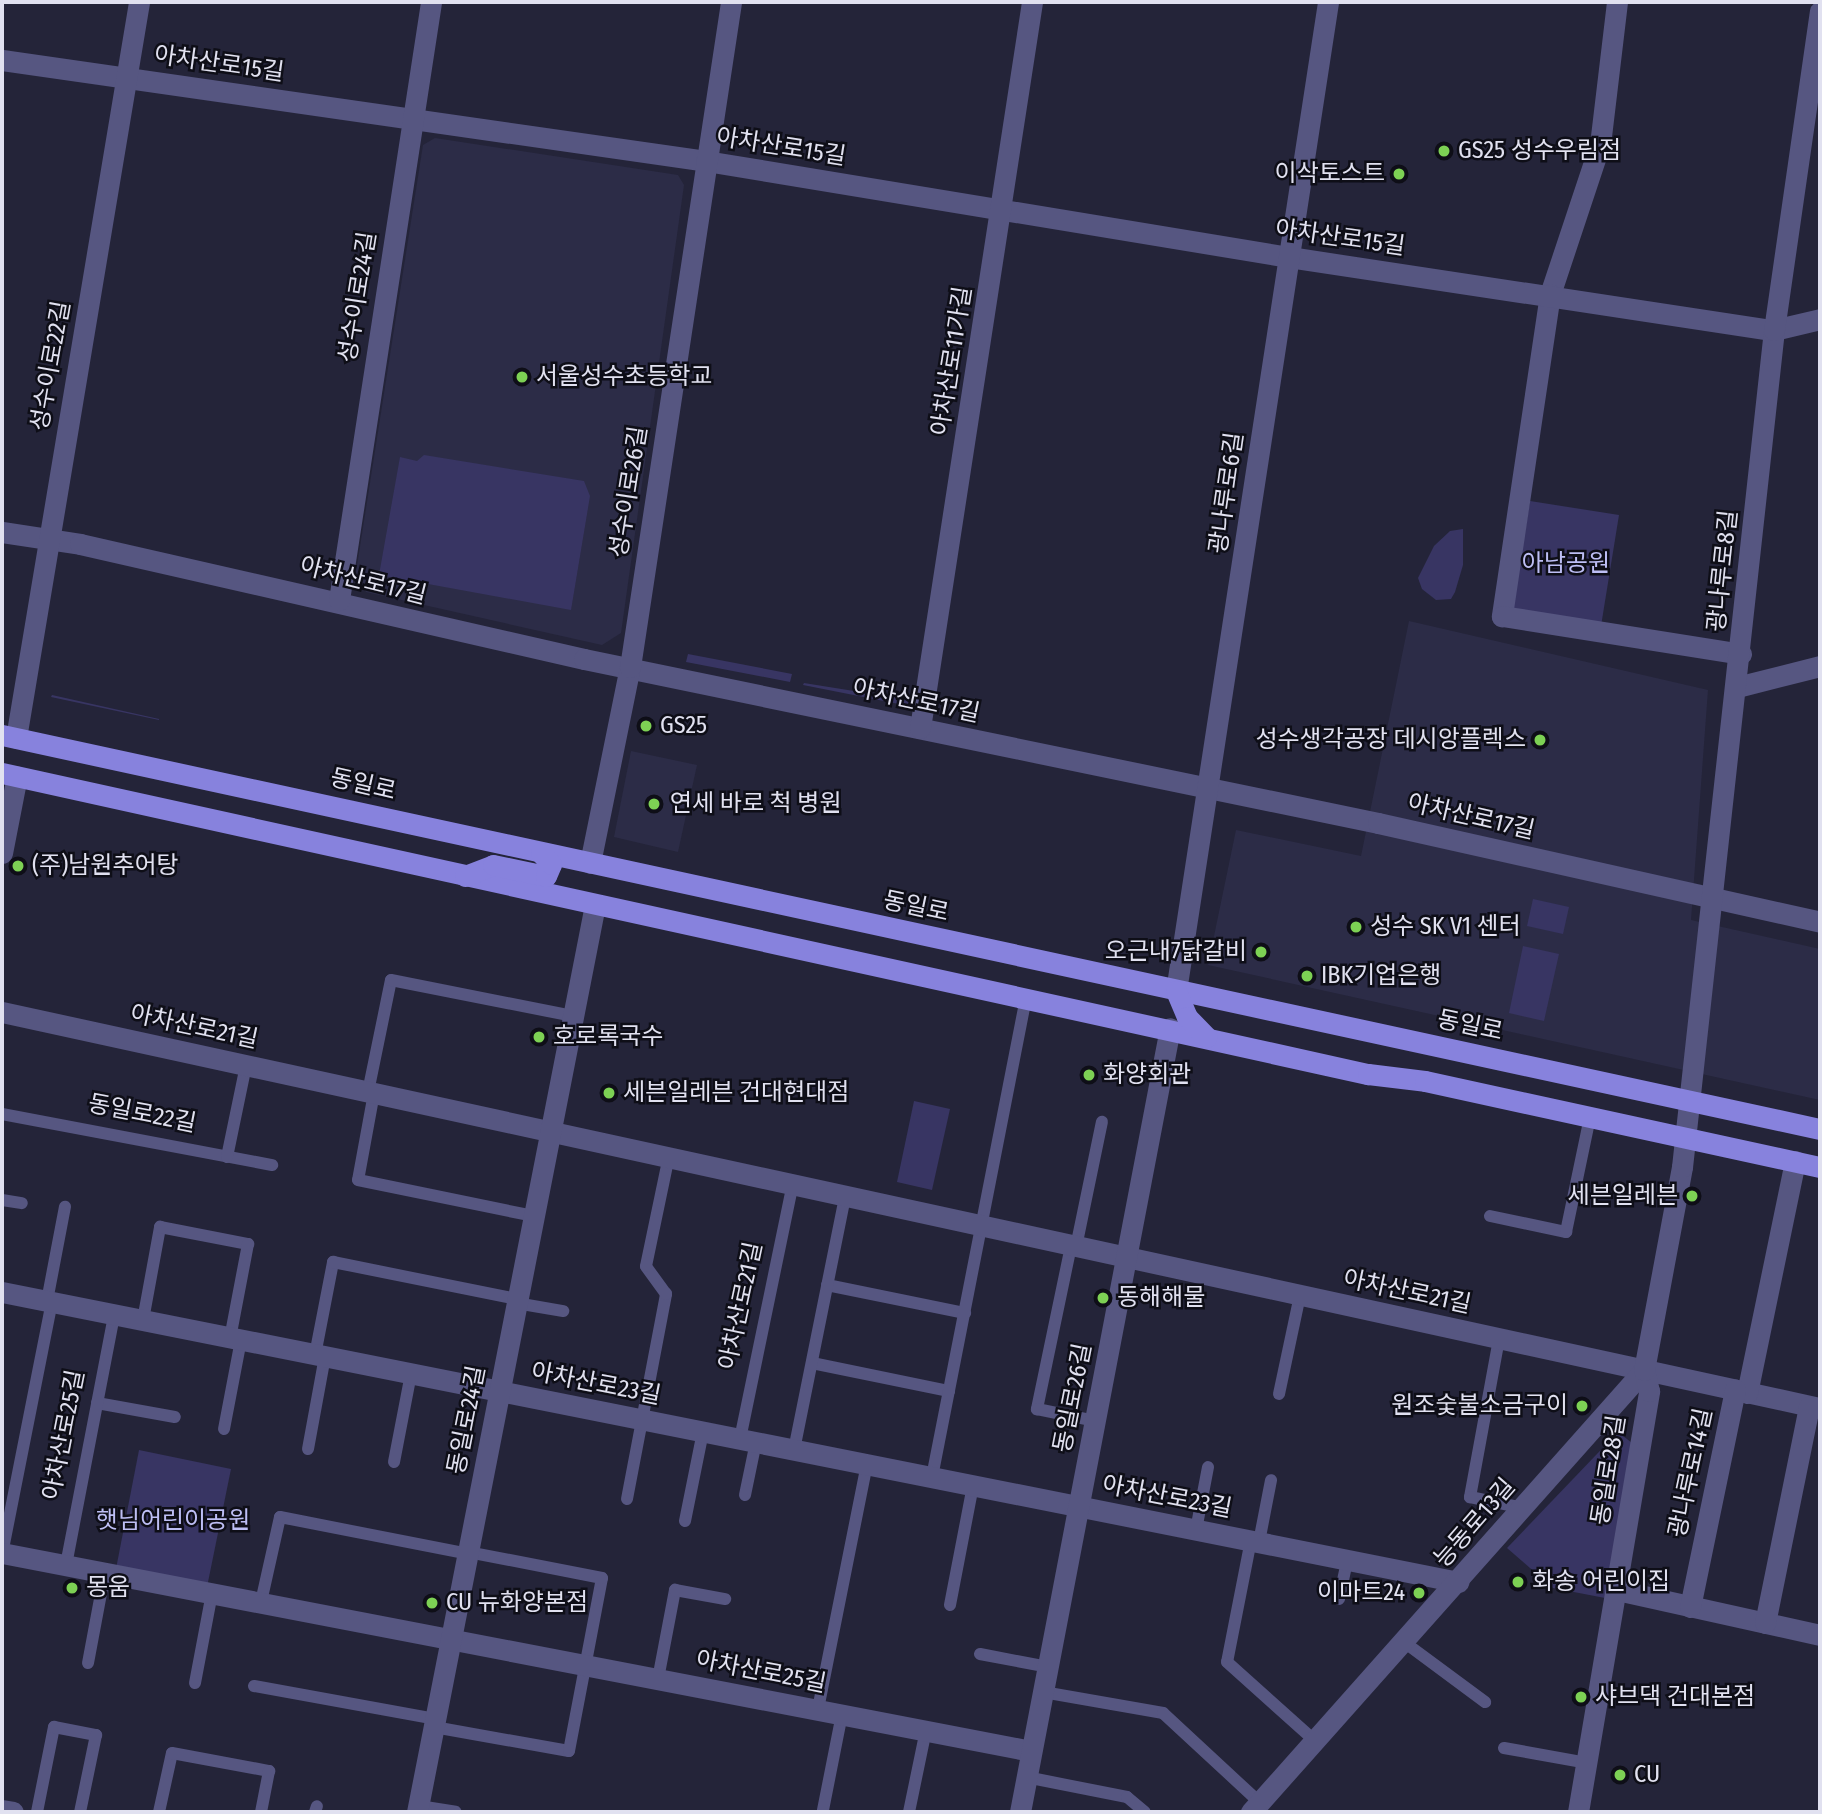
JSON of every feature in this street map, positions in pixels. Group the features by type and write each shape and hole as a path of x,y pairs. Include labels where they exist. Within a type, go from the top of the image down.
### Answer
{"main road":[{"name":"동일로","path":"9,737 1820,1129"},
{"path":"9,774 595,905 1027,995 1368,1074 1425,1081 1820,1167"},
{"path":"465,876 493,865 546,876 551,864 541,853"},
{"path":"1176,991 1187,1017 1206,1037"},
{"path":"1585,1116 1606,1106 1628,1110 1631,1098 1620,1085"}],"street":[{"name":"성수이로22길","path":"9,737 48,540 139,2"},
{"name":"성수이로24길","path":"339,600 431,2"},
{"name":"성수이로26길","path":"590,863 631,667 732,2"},
{"name":"아차산로11가길","path":"920,728 1003,210 1032,2"},
{"name":"광나루로6길","path":"1176,991 1328,2"},
{"path":"1618,2 1600,144 1550,294 1502,616 1741,654"},
{"name":"광나루로8길","path":"1683,1137 1741,654 1774,330 1820,11"},
{"name":"아차산로15길","path":"2,60 706,161 1289,257 1550,294 1774,330 1820,319"},
{"name":"아차산로17길","path":"2,532 339,600 386,615 1713,895 1820,922"},
{"path":"1737,687 1820,666"},
{"path":"2,853 9,774"},
{"name":"동일로24길","path":"418,1809 595,905"},
{"name":"아차산로21길","path":"2,1012 371,1093 550,1129 1126,1258 1814,1407"},
{"name":"동일로26길","path":"1020,1812 1170,1028"},
{"name":"동일로28길","path":"1584,1811 1587,1763 1649,1391 1644,1370 1682,1167 1683,1137"},
{"path":"1741,1392 1795,1161"},
{"name":"아차산로23길","path":"2,1292 1458,1582"},
{"name":"능동로13길","path":"1255,1807 1644,1370"},
{"name":"광나루로14길","path":"1690,1607 1741,1392"},
{"path":"1765,1623 1814,1407"},
{"name":"아차산로25길","path":"2,1553 1031,1751"},
{"path":"1617,1590 1820,1635"},
{"path":"2,1810 13,1812"}],"lane":[{"path":"533,1216 358,1180 391,980 572,1016"},
{"path":"932,1477 1027,995"},
{"path":"227,1157 246,1065"},
{"name":"동일로22길","path":"2,1114 272,1165"},
{"path":"1490,1216 1566,1232 1585,1116"},
{"path":"1095,1421 1037,1409 1102,1122"},
{"path":"626,1499 666,1294 646,1266 669,1156"},
{"name":"아차산로21길","path":"745,1495 748,1440 793,1184"},
{"path":"794,1450 845,1196"},
{"path":"2,1200 22,1203"},
{"name":"아차산로25길","path":"2,1553 65,1207"},
{"path":"143,1320 160,1227 248,1244 224,1429"},
{"path":"308,1449 333,1262 563,1311"},
{"path":"827,1285 965,1313"},
{"path":"1279,1394 1300,1295"},
{"name":"아차산로25길","path":"66,1565 114,1315"},
{"path":"1499,1339 1470,1497 1523,1508"},
{"path":"812,1363 949,1391"},
{"path":"394,1462 411,1374"},
{"path":"97,1403 175,1417"},
{"path":"685,1521 703,1432"},
{"path":"818,1709 867,1464"},
{"path":"1196,1530 1208,1467"},
{"path":"1255,1541 1271,1480"},
{"path":"950,1605 973,1485"},
{"path":"254,1686 569,1751 602,1577 280,1517 261,1602"},
{"name":"아차산로23길","path":"1255,1541 1227,1662 1315,1741"},
{"path":"1339,1600 1346,1560"},
{"path":"88,1663 105,1572"},
{"path":"658,1679 675,1590 725,1599"},
{"path":"195,1683 212,1593"},
{"path":"1404,1642 1485,1702"},
{"path":"980,1654 1048,1667"},
{"path":"1043,1692 1163,1713 1255,1807"},
{"path":"823,1810 842,1714"},
{"path":"37,1812 54,1727 96,1735 80,1812"},
{"path":"909,1812 926,1730"},
{"path":"1504,1748 1587,1763"},
{"path":"159,1812 172,1753 269,1771 261,1812"},
{"path":"1026,1777 1127,1797 1145,1812"},
{"name":"동일로24길","path":"418,1809 456,1812"}],"shaded area":[{"name":"서울성수초등학교","path":"435,138 678,175 684,185 621,633 602,645 366,592 356,572 423,145"},
{"path":"1409,621 1708,690 1691,920 1820,949 1820,1100 1208,965 1236,830 1361,856"},
{"name":"연세 바로 척 병원","path":"631,751 697,765 678,852 614,837"}],"green space":[{"path":"424,455 584,481 590,496 571,610 379,575 400,457 417,461"},
{"name":"아남공원","path":"1530,501 1619,515 1601,626 1512,612"},
{"path":"1463,529 1463,565 1455,592 1451,599 1436,600 1422,589 1418,578 1434,546 1450,531"},
{"path":"688,654 792,674 790,682 686,662"},
{"path":"804,683 910,700 909,706 803,685"},
{"path":"52,695 159,719 159,720 51,697"},
{"path":"1533,899 1569,907 1563,934 1527,926"},
{"path":"1523,946 1559,954 1544,1021 1509,1013"},
{"path":"914,1101 950,1109 932,1190 897,1182"},
{"path":"1618,1432 1632,1443 1605,1598 1553,1588 1507,1548"},
{"name":"햇님어린이공원","path":"139,1450 231,1469 206,1592 115,1574"}],"place":[{"name":"GS25 성수우림점","path":"1444,151"},
{"name":"이삭토스트","path":"1399,174"},
{"name":"서울성수초등학교","path":"522,377"},
{"name":"GS25","path":"646,726"},
{"name":"성수생각공장 데시앙플렉스","path":"1540,740"},
{"name":"연세 바로 척 병원","path":"654,804"},
{"name":"(주)남원추어탕","path":"18,866"},
{"name":"성수 SK V1 센터","path":"1356,927"},
{"name":"오근내7닭갈비","path":"1261,952"},
{"name":"IBK기업은행","path":"1307,976"},
{"name":"호로록국수","path":"539,1037"},
{"name":"화양회관","path":"1089,1075"},
{"name":"세븐일레븐 건대현대점","path":"609,1093"},
{"name":"세븐일레븐","path":"1692,1196"},
{"name":"동해해물","path":"1103,1298"},
{"name":"원조숯불소금구이","path":"1582,1406"},
{"name":"화송 어린이집","path":"1518,1582"},
{"name":"몽움","path":"72,1588"},
{"name":"이마트24","path":"1419,1593"},
{"name":"CU 뉴화양본점","path":"432,1603"},
{"name":"샤브댁 건대본점","path":"1581,1697"},
{"name":"CU","path":"1620,1775"}]}
